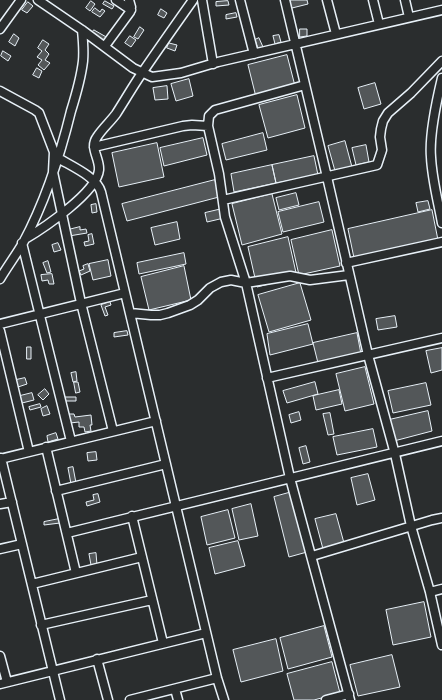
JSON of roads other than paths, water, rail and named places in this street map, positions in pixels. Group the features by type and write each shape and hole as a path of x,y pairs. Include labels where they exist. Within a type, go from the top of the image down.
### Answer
{"street":[{"path":"0,29 21,0"},
{"path":"38,0 105,46 130,66 151,77 181,73 336,34 442,10"},
{"path":"116,0 131,10"},
{"path":"105,46 131,10 129,0"},
{"path":"23,241 62,213 95,182 99,169 94,147 97,137 115,114 194,0"},
{"path":"202,0 213,64"},
{"path":"240,0 254,54"},
{"path":"285,0 368,355 395,454 411,526 430,592 442,645"},
{"path":"328,0 336,34"},
{"path":"373,0 379,24"},
{"path":"405,0 409,17"},
{"path":"0,279 23,241 54,172 83,64 84,49 82,30"},
{"path":"223,200 377,165 382,150 380,129 388,113 411,93 442,61"},
{"path":"442,78 435,116 431,157 442,223"},
{"path":"305,85 215,110 209,116 208,126 219,174 228,228 246,283 290,478 349,697 326,700"},
{"path":"0,91 39,113 54,152 54,172 62,213 112,431"},
{"path":"94,147 183,126 208,126"},
{"path":"58,158 95,182 99,186 101,192 166,464 174,506 217,678 224,700"},
{"path":"23,241 71,441"},
{"path":"346,263 442,242"},
{"path":"130,313 160,315 190,305 198,300 210,288 221,282 231,280 246,283 290,276 310,280 349,275"},
{"path":"0,324 125,293"},
{"path":"0,331 29,452"},
{"path":"267,378 442,338"},
{"path":"60,700 1,459 156,421"},
{"path":"67,533 132,516 395,454 442,441"},
{"path":"46,447 76,573"},
{"path":"56,490 166,464"},
{"path":"0,504 12,502"},
{"path":"132,516 163,643"},
{"path":"312,556 442,518"},
{"path":"0,549 22,544"},
{"path":"32,584 142,557"},
{"path":"430,592 442,589"},
{"path":"42,625 152,600"},
{"path":"0,656 3,683 206,633"},
{"path":"98,659 108,700"},
{"path":"130,700 217,678"},
{"path":"175,689 178,700"}]}
